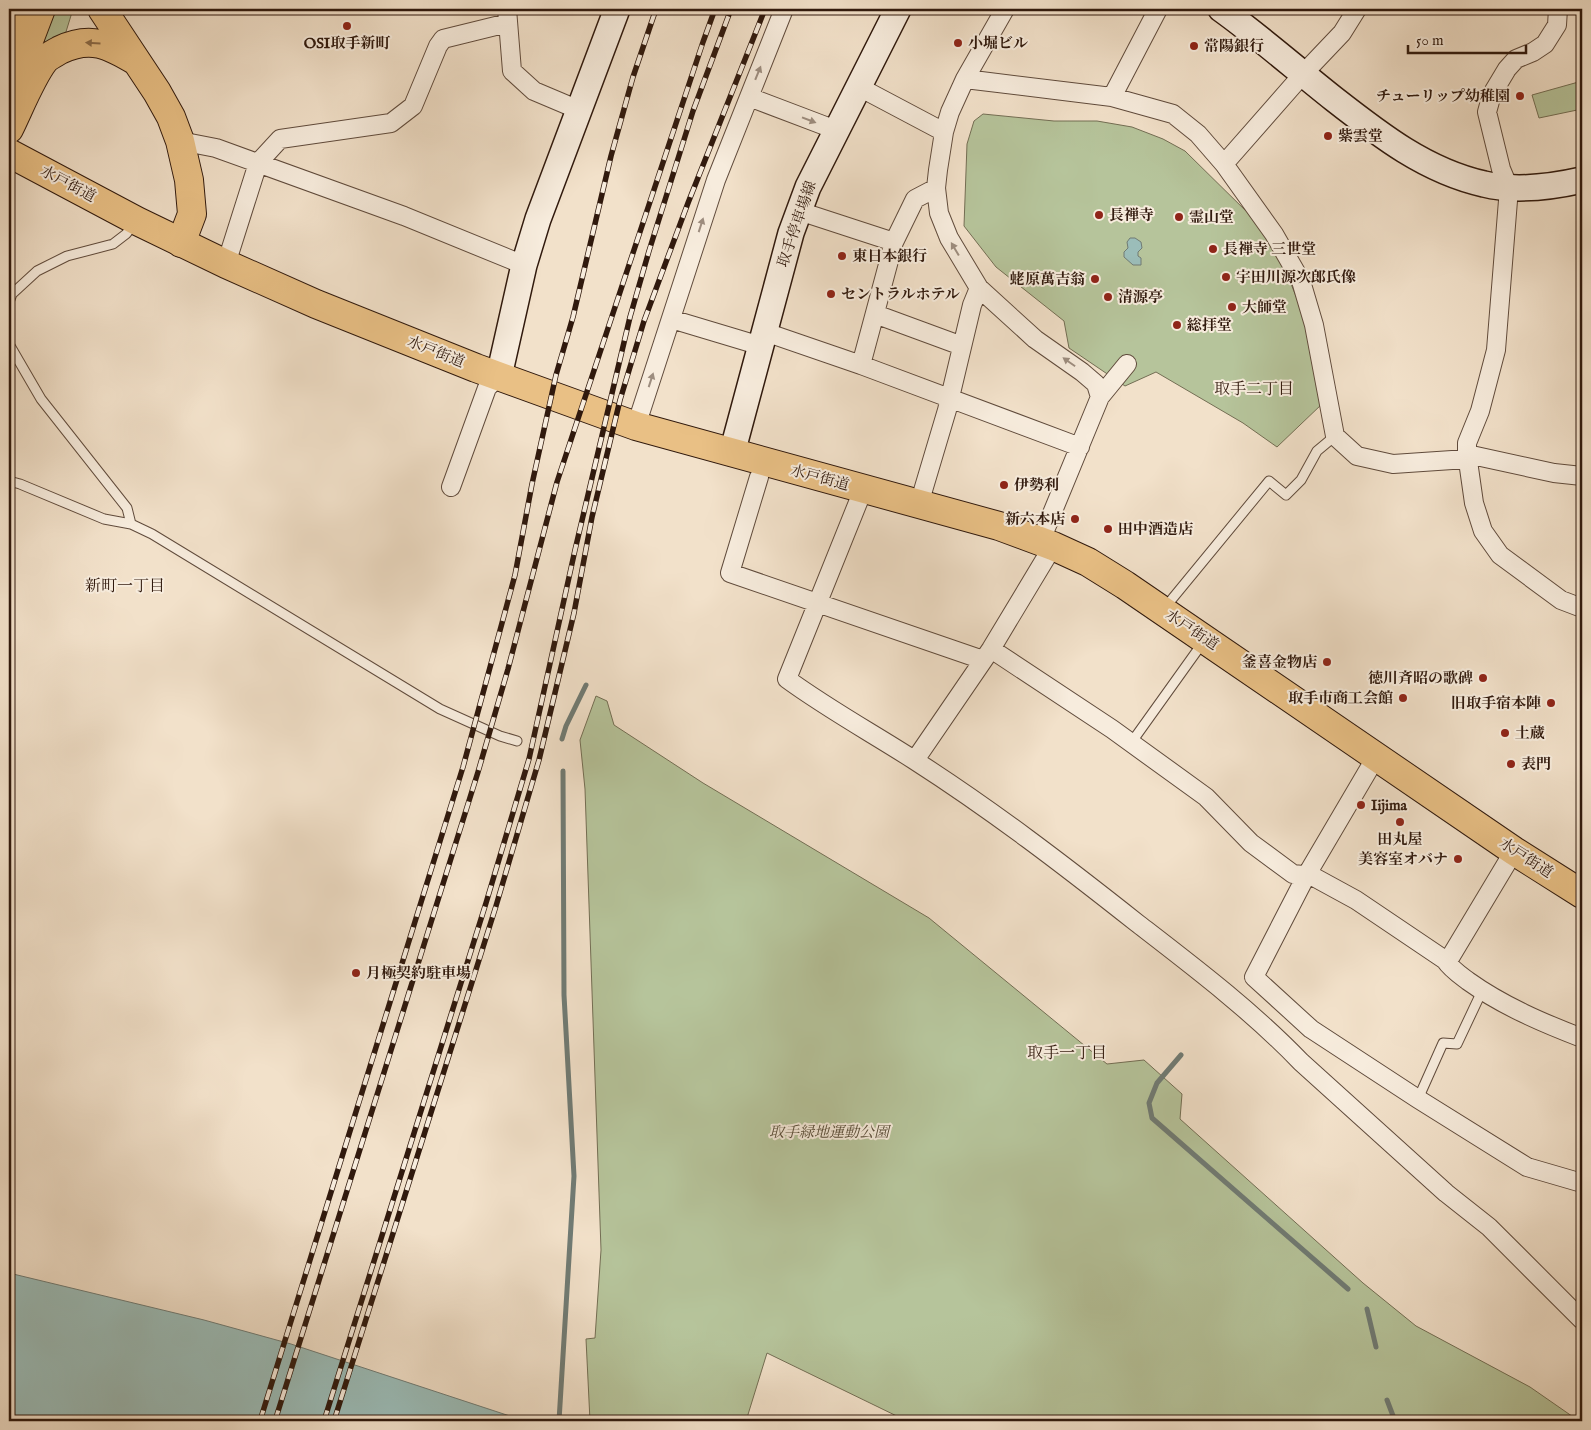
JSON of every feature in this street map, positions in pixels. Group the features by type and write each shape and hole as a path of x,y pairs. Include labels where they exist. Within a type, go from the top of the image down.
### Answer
{"main road":[{"path":"9,31 17,9"},
{"path":"9,129 16,90 41,9"},
{"path":"102,9 171,117 180,141 189,180 192,214 181,243"},
{"path":"16,90 46,59 70,46 87,42 105,44 137,62"},
{"name":"水戸街道","path":"9,153 137,221 226,264 316,304 499,376 636,426 999,526 1047,543 1088,562 1125,584 1514,851 1580,889"}],"street":[{"path":"451,487 487,388 499,376 524,265 551,181 617,9"},
{"path":"636,426 716,180 784,9"},
{"name":"取手停車場線","path":"732,453 791,234 799,211 815,172 898,9"},
{"path":"1004,9 965,79 950,112 944,132 936,188 939,213 949,238 979,288 1035,339 1096,384 1100,397"},
{"path":"1112,97 1158,9"},
{"path":"1221,9 1370,128 1400,149 1428,164 1462,178 1486,185 1509,188 1537,187 1582,180"},
{"path":"1224,164 1303,74 1342,33 1357,9"},
{"path":"1558,9 1557,25 1544,44 1533,52 1516,59 1507,69 1492,94 1487,112 1499,161 1509,188 1496,350 1480,411 1467,443 1467,457 1474,503 1482,531 1500,555 1561,600 1582,608"},
{"path":"226,264 258,163 280,139 391,123 413,106 438,46 443,39 508,16 512,71 534,91 579,110"},
{"path":"965,79 1112,97 1173,114 1198,134 1224,164 1274,234 1301,281 1314,325 1335,436 1357,456 1392,464 1467,457 1554,473 1582,476"},
{"path":"859,86 944,132"},
{"path":"749,97 836,130"},
{"path":"180,141 216,148 258,163 404,216 524,265"},
{"path":"862,365 894,242 915,198 936,188"},
{"path":"799,211 894,242"},
{"path":"919,504 949,399 972,305 979,288"},
{"path":"875,314 962,346"},
{"path":"671,320 763,339 862,365 1080,447"},
{"path":"915,760 987,655 1047,543 1080,447 1100,397 1127,364"},
{"path":"759,477 730,573 987,655 1131,743 1206,797 1251,843 1293,874 1312,876 1356,900 1445,960 1449,967 1482,991 1520,1012 1582,1038"},
{"path":"863,490 787,678 813,698 915,760 1035,844 1210,980 1280,1040 1301,1062 1446,1193 1489,1227 1582,1320"},
{"path":"1376,757 1306,876 1254,977 1311,1029 1418,1100 1527,1166 1582,1183"},
{"path":"1445,960 1451,956 1514,851"},
{"path":"1280,1040 1311,1029"}],"lane":[{"path":"9,302 12,294 37,271 51,262 113,244 126,234 137,221"},
{"path":"9,344 41,399 127,508 131,524"},
{"path":"1172,599 1269,481 1286,495 1301,480 1317,451 1335,436"},
{"path":"9,481 104,520 131,524 152,534 440,709 500,736 517,741"},
{"path":"1131,743 1206,639"},
{"path":"1418,1100 1443,1043 1457,1044 1482,991"}],"green space":[{"path":"53,9 73,9 65,35 45,47 44,36"},
{"path":"1582,81 1582,109 1539,118 1532,95"},
{"path":"983,114 1054,121 1097,121 1132,127 1163,139 1185,151 1249,214 1280,256 1303,314 1322,404 1277,447 1243,423 1156,372 1125,386 1069,348 1064,321 996,267 964,226 967,144 974,121"},
{"name":"取手緑地運動公園","path":"596,696 607,701 614,725 703,783 929,918 1107,1064 1144,1060 1182,1094 1180,1119 1363,1283 1416,1326 1530,1387 1579,1421 907,1421 767,1353 746,1421 590,1421 586,1339 595,1338 601,1250 585,789 580,740"}],"water":[{"path":"1130,238 1135,238 1141,242 1142,248 1138,252 1138,256 1141,258 1141,265 1133,265 1124,257 1124,252 1128,248 1127,242"},
{"path":"9,1273 204,1320 291,1344 525,1421 9,1421"}],"waterway":[{"path":"562,739 566,726 586,685"},
{"path":"559,1421 574,1176 564,995 563,771"},
{"path":"1181,1055 1157,1083 1149,1103 1152,1118 1348,1289"},
{"path":"1367,1309 1376,1347"},
{"path":"1387,1400 1395,1421"}],"ferry route":[{"path":"462,1421 463,1417"}],"railway":[{"path":"260,1421 463,767 515,575 532,484 556,375 573,317 611,156 633,77 656,9"},
{"path":"275,1421 478,772 508,669 557,482 715,9"},
{"path":"324,1421 486,903 529,759 575,550 630,317 693,111 731,9"},
{"path":"334,1421 496,906 539,760 574,613 592,517 620,400 644,321 688,203 765,9"}],"place":[{"name":"OSI取手新町","path":"347,26"},
{"name":"小堀ビル","path":"958,43"},
{"name":"常陽銀行","path":"1194,46"},
{"name":"チューリップ幼稚園","path":"1520,96"},
{"name":"紫雲堂","path":"1328,136"},
{"name":"長禅寺","path":"1099,215"},
{"name":"霊山堂","path":"1179,217"},
{"name":"長禅寺 三世堂","path":"1213,249"},
{"name":"東日本銀行","path":"842,256"},
{"name":"宇田川源次郎氏像","path":"1226,277"},
{"name":"蛯原萬吉翁","path":"1095,279"},
{"name":"セントラルホテル","path":"831,294"},
{"name":"清源亭","path":"1108,297"},
{"name":"大師堂","path":"1232,307"},
{"name":"総拝堂","path":"1177,325"},
{"name":"伊勢利","path":"1004,485"},
{"name":"新六本店","path":"1075,519"},
{"name":"田中酒造店","path":"1108,529"},
{"name":"釜喜金物店","path":"1327,662"},
{"name":"徳川斉昭の歌碑","path":"1483,678"},
{"name":"取手市商工会館","path":"1403,698"},
{"name":"旧取手宿本陣","path":"1551,703"},
{"name":"土蔵","path":"1505,733"},
{"name":"表門","path":"1511,764"},
{"name":"Iijima","path":"1361,805"},
{"name":"田丸屋","path":"1400,822"},
{"name":"美容室オバナ","path":"1458,859"},
{"name":"月極契約駐車場","path":"356,973"}],"district":[{"name":"取手二丁目","path":"1254,390"},
{"name":"新町一丁目","path":"125,587"},
{"name":"取手一丁目","path":"1067,1054"}]}
